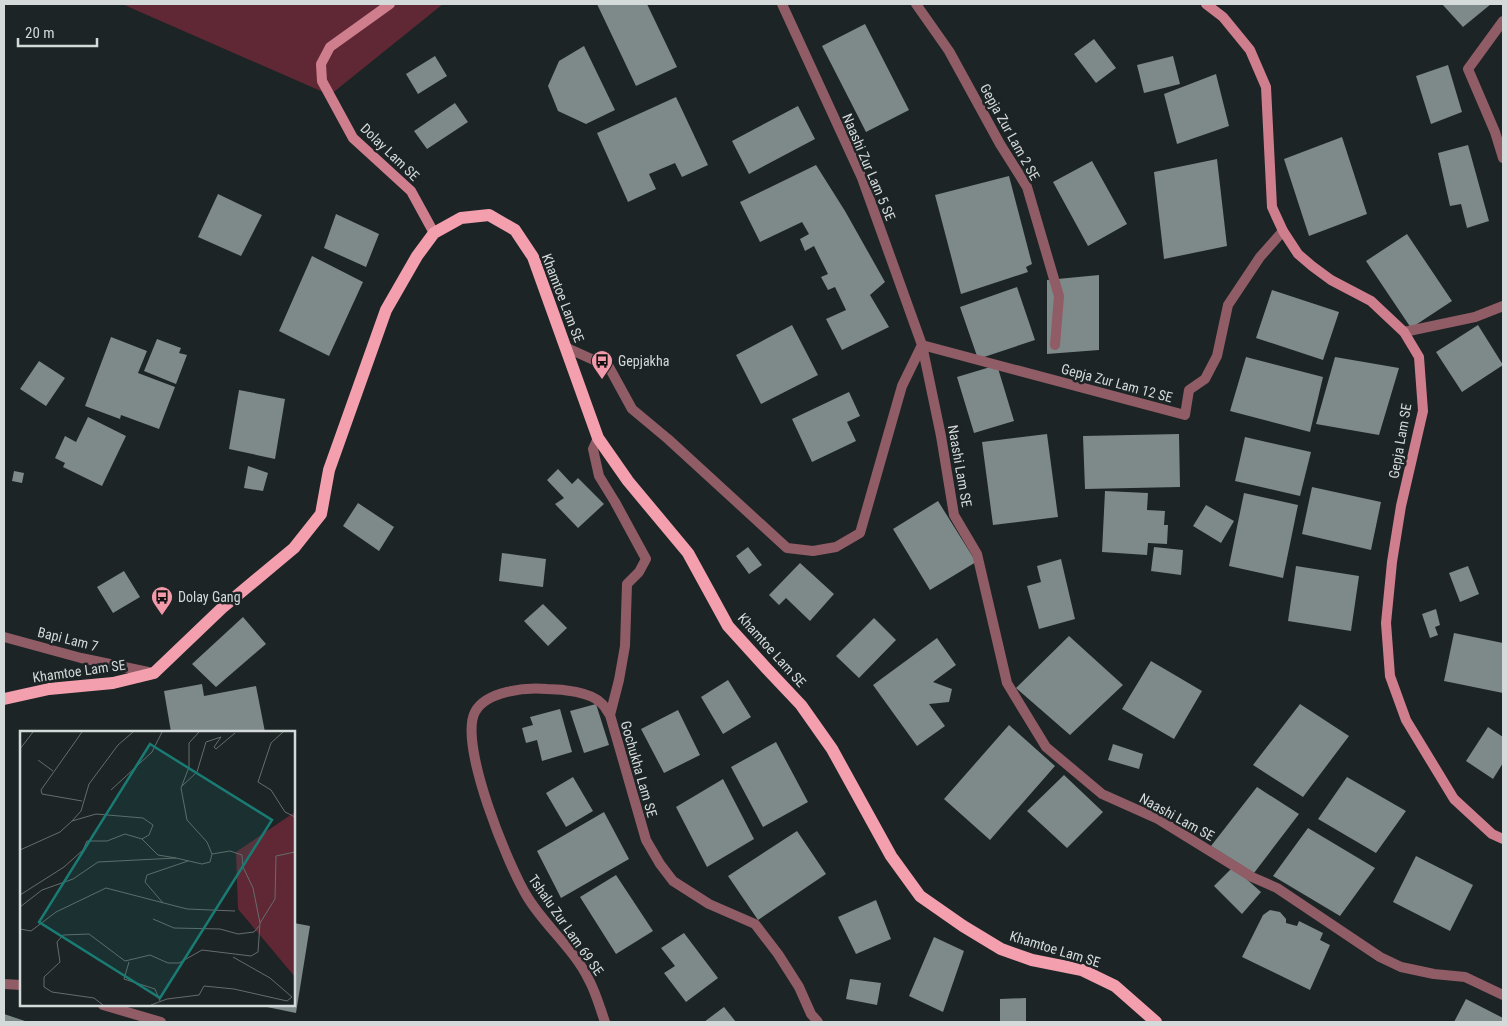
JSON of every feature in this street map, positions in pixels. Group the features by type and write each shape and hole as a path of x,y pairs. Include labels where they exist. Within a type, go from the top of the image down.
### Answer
{"main road":[{"name":"Khamtoe Lam SE","path":"4,698 48,689 113,683 154,673 222,608 294,548 321,514 328,470 386,310 434,233 461,218 489,215 515,230 533,257 598,438 628,481 688,553 728,626 801,705 832,749 890,856 920,896 963,926 1001,949 1032,960 1082,970 1115,986 1156,1022"}],"street":[{"name":"Dolay Lam SE","path":"390,4 330,46 321,64 322,81 353,138 411,191 434,233"},
{"name":"Naashi Zur Lam 5 SE","path":"782,4 862,178 922,345"},
{"name":"Gepja Zur Lam 2 SE","path":"916,4 949,51 1026,187 1059,296 1055,346"},
{"name":"Gepja Lam SE","path":"1206,4 1223,17 1250,50 1266,87 1272,207 1283,231 1298,254 1331,280 1371,301 1404,332 1419,357 1423,411 1401,506 1392,562 1386,623 1390,676 1406,720 1454,799 1492,834 1503,839"},
{"path":"1503,21 1468,69 1495,132 1503,158"},
{"name":"Gepja Zur Lam 12 SE","path":"922,345 1185,415 1189,390 1205,379 1217,356 1228,306 1260,257 1283,231"},
{"path":"1404,332 1475,317 1503,306"},
{"path":"565,347 609,368 632,409 668,439 787,548 813,551 836,547 860,532 902,386 922,345"},
{"name":"Naashi Lam SE","path":"922,345 941,436 954,515 977,554 1007,683 1046,747 1102,794 1158,819 1252,877 1277,888 1380,958 1401,967 1434,974 1465,976 1503,995"},
{"name":"Gochukha Lam SE","path":"598,438 593,449 599,476 646,560 639,572 627,584 625,646 610,715 646,840 660,864 673,881 709,904 755,924 778,954 794,979 811,1014 818,1022"},
{"name":"Bapi Lam 7","path":"4,637 81,658 154,673"},
{"name":"Tshalu Zur Lam 69 SE","path":"605,1022 589,979 528,899 503,848 474,757 471,728 475,713 483,702 505,692 542,688 559,689 593,697 602,703 610,715"},
{"path":"4,984 20,985"},
{"path":"106,1006 161,1022"}],"shaded area":[{"path":"122,4 443,4 330,95"}],"building":[{"path":"597,4 647,4 677,67 636,86"},
{"path":"1442,4 1491,4 1463,27"},
{"path":"865,24 909,110 866,132 822,46"},
{"path":"1094,39 1116,68 1096,83 1074,54"},
{"path":"584,46 615,110 586,124 558,111 548,86 559,61"},
{"path":"435,56 447,76 418,94 406,74"},
{"path":"1173,56 1180,84 1144,93 1137,65"},
{"path":"1448,65 1462,112 1431,124 1416,76"},
{"path":"1216,74 1229,126 1177,144 1164,94"},
{"path":"676,97 708,165 682,177 675,163 649,174 656,189 628,202 597,133"},
{"path":"455,103 468,122 427,149 414,131"},
{"path":"798,106 815,139 749,174 732,141"},
{"path":"1342,137 1367,214 1309,236 1284,159"},
{"path":"1468,145 1489,221 1467,228 1461,204 1450,206 1438,153"},
{"path":"1217,159 1227,246 1164,259 1154,172"},
{"path":"1092,161 1127,224 1088,246 1053,182"},
{"path":"816,165 845,211 885,282 870,295 889,327 842,350 826,319 846,310 835,287 828,290 821,277 828,274 814,246 805,251 800,239 809,234 802,222 760,242 740,202"},
{"path":"1009,176 1032,264 1026,267 1028,272 961,294 935,195"},
{"path":"218,194 262,215 241,256 198,237"},
{"path":"336,214 379,234 366,267 324,248"},
{"path":"1407,234 1452,301 1411,328 1366,261"},
{"path":"312,256 363,282 329,356 279,331"},
{"path":"1099,275 1099,350 1047,354 1047,280"},
{"path":"1017,287 1035,340 978,359 960,307"},
{"path":"1272,290 1339,312 1323,360 1256,338"},
{"path":"792,325 818,375 761,404 736,355"},
{"path":"1478,325 1503,365 1462,392 1436,352"},
{"path":"111,337 147,351 138,373 175,387 159,429 121,415 120,419 85,406"},
{"path":"157,339 181,348 179,353 187,355 176,384 144,371"},
{"path":"1246,357 1323,377 1310,432 1230,411"},
{"path":"1335,357 1399,368 1379,435 1316,424"},
{"path":"39,361 65,378 46,406 20,389"},
{"path":"997,365 1014,421 974,433 957,377"},
{"path":"239,390 285,399 275,459 229,449"},
{"path":"849,392 860,416 847,422 856,441 812,462 792,419"},
{"path":"88,417 126,436 102,486 63,467 65,463 55,458 65,436 76,442"},
{"path":"1047,434 1058,517 993,525 982,442"},
{"path":"1179,434 1180,487 1085,489 1083,436"},
{"path":"1245,437 1311,452 1300,496 1235,481"},
{"path":"248,466 268,473 263,491 244,488"},
{"path":"558,469 572,484 578,478 604,504 578,528 555,504 564,498 547,480"},
{"path":"14,471 24,473 22,483 12,481"},
{"path":"1312,487 1381,502 1371,550 1302,534"},
{"path":"1105,491 1148,493 1147,510 1165,511 1164,525 1168,525 1167,544 1148,543 1147,555 1102,552"},
{"path":"1244,493 1298,505 1283,578 1229,566"},
{"path":"938,501 976,562 930,590 893,529"},
{"path":"358,503 394,527 379,551 343,526"},
{"path":"1206,505 1234,521 1221,543 1193,526"},
{"path":"748,547 762,565 749,574 736,556"},
{"path":"1154,547 1183,550 1181,575 1151,571"},
{"path":"502,553 546,559 543,587 499,581"},
{"path":"1061,559 1075,619 1039,629 1027,586 1041,582 1037,566"},
{"path":"800,563 834,594 810,621 786,598 779,605 769,595"},
{"path":"1296,566 1359,576 1351,631 1288,621"},
{"path":"1468,566 1479,594 1460,602 1449,573"},
{"path":"124,571 140,597 113,613 97,587"},
{"path":"543,604 567,628 548,646 524,621"},
{"path":"1436,609 1440,625 1435,627 1438,635 1430,638 1422,614"},
{"path":"243,617 266,644 216,687 192,664"},
{"path":"874,618 896,640 859,678 836,656"},
{"path":"1454,633 1503,643 1503,693 1444,681"},
{"path":"1069,636 1123,685 1070,735 1016,688"},
{"path":"937,638 956,665 933,682 952,689 949,702 929,704 945,726 917,746 873,685"},
{"path":"1151,661 1202,691 1174,739 1122,709"},
{"path":"728,680 751,717 723,734 701,697"},
{"path":"202,684 204,696 256,686 265,731 171,731 164,691"},
{"path":"596,704 609,745 584,753 570,711"},
{"path":"1300,704 1349,736 1303,797 1253,765"},
{"path":"560,709 572,752 542,761 537,740 526,743 522,728 533,725 530,717"},
{"path":"678,710 700,755 664,773 641,729"},
{"path":"1009,725 1055,766 990,840 944,799"},
{"path":"1488,727 1503,737 1503,763 1493,779 1466,761"},
{"path":"776,742 808,802 763,827 731,767"},
{"path":"1113,744 1143,754 1139,769 1108,760"},
{"path":"1064,775 1103,812 1067,848 1027,811"},
{"path":"573,777 593,811 566,827 546,793"},
{"path":"1347,777 1406,811 1376,853 1318,819"},
{"path":"723,779 754,839 707,867 676,807"},
{"path":"1257,787 1299,814 1254,873 1211,846"},
{"path":"604,812 629,859 561,898 537,851"},
{"path":"1308,828 1375,868 1340,916 1273,876"},
{"path":"797,831 826,874 758,920 728,876"},
{"path":"1416,856 1473,885 1450,931 1393,902"},
{"path":"1233,867 1261,892 1242,914 1214,886"},
{"path":"616,875 653,931 616,954 580,897"},
{"path":"876,900 891,939 856,954 838,917"},
{"path":"1270,910 1280,912 1286,919 1286,923 1297,926 1299,921 1323,933 1320,940 1330,945 1310,990 1242,957 1263,915"},
{"path":"295,923 310,926 296,1013 262,1006 295,1006"},
{"path":"684,933 718,978 686,1002 664,973 675,966 661,948"},
{"path":"934,937 964,951 943,1012 909,996"},
{"path":"850,979 881,983 877,1005 846,999"},
{"path":"1026,998 1026,1022 1000,1022 1000,999"},
{"path":"1466,999 1503,1018 1503,1022 1454,1022"},
{"path":"724,1007 736,1022 704,1022"},
{"path":"4,1014 28,1022 4,1022"}],"place":[{"name":"Gepjakha","path":"602,380"},
{"name":"Dolay Gang","path":"162,616"}]}
